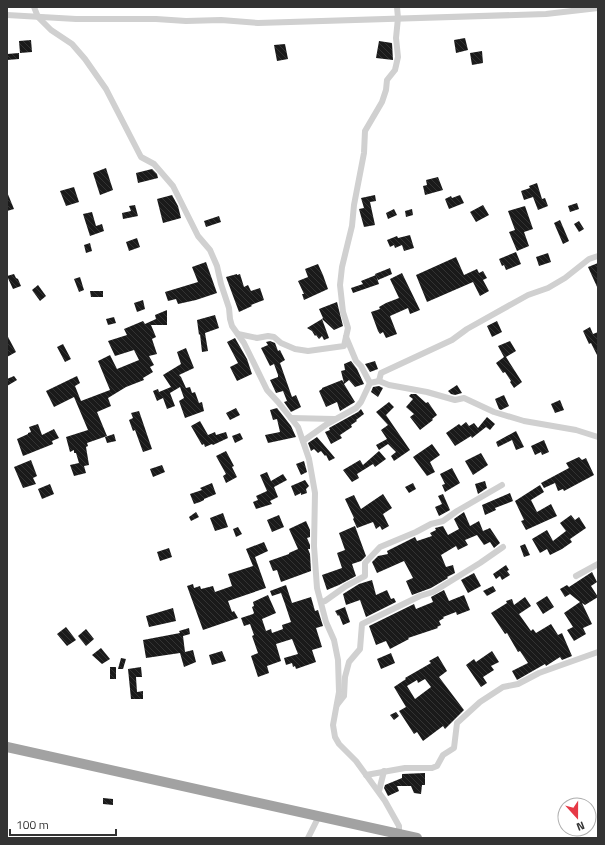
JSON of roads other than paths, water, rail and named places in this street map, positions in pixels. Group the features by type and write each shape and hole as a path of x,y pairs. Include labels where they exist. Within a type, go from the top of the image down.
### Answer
{"highway":[{"path":"7,747 319,816 394,835 417,838"}],"street":[{"path":"34,7 38,17 51,30 72,44 85,59 106,89 142,157 154,164 173,186 198,236 210,250 217,266 229,308 232,326 244,342 267,390 298,427 309,459 315,493 315,564 317,588 326,622 334,640 338,660 339,692 333,725 335,737 339,744 356,761 379,791 395,817 398,826 394,835"},
{"path":"344,346 348,328 340,285 342,267 352,226 355,199 364,153 365,131 382,102 386,90 387,80 395,70 398,57 396,38 398,18 397,7"},
{"path":"7,15 76,19 156,18 186,21 221,20 258,23 546,14 598,8"},
{"path":"379,381 381,373 452,340 467,329 528,295 548,288 589,259 598,256"},
{"path":"238,334 257,338 268,336 274,337 281,343 295,349 308,350 344,346"},
{"path":"346,337 356,361"},
{"path":"344,346 361,366 370,383"},
{"path":"370,383 379,381 389,385 427,392 455,400 464,398 494,412 524,422 576,430 598,437"},
{"path":"303,441 336,419 356,408 361,402 370,383"},
{"path":"291,418 336,419"},
{"path":"321,602 365,576 365,563 380,547 431,524 443,521 457,511 502,485"},
{"path":"336,707 344,696 345,677 349,662 360,649 362,624 420,596 433,592 503,547"},
{"path":"576,576 598,564"},
{"path":"366,775 406,768 432,768 437,766 443,755 454,748 457,722 480,702 503,688 518,684 545,670 598,652"},
{"path":"379,791 384,771"},
{"path":"308,838 319,816"}]}
